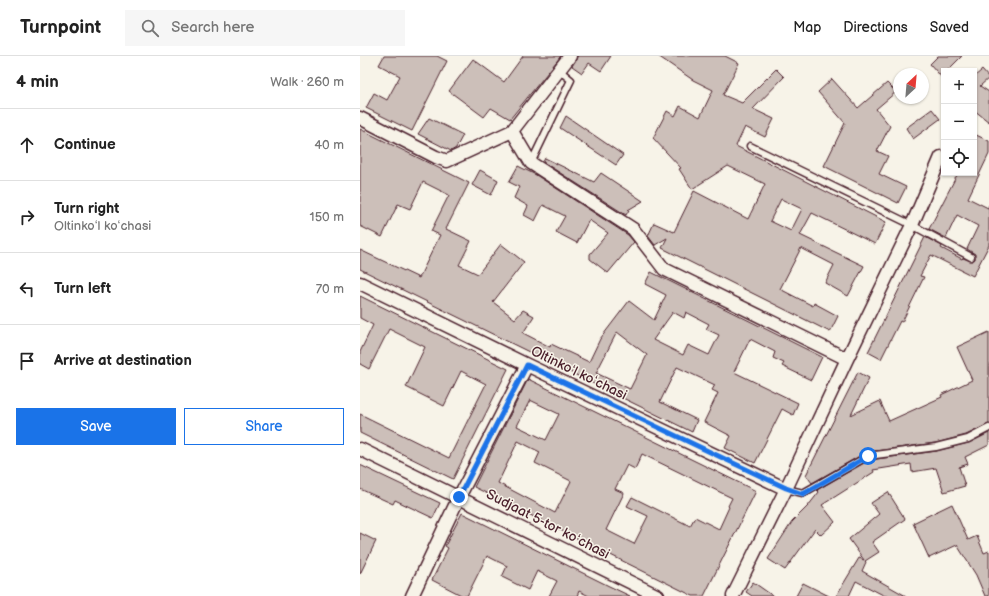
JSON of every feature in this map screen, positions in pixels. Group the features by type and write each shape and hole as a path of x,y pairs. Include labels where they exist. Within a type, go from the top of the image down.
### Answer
{"street":[{"path":"360,118 436,157 447,161 512,131 570,56"},
{"path":"512,131 531,163 633,230 664,269 846,359"},
{"path":"733,596 786,488 846,359 912,225 941,157"},
{"name":"Oltinkoʻl koʻchasi","path":"360,283 527,365 786,488"},
{"path":"412,596 459,497 527,365"},
{"name":"Sudjaat 5-tor koʻchasi","path":"360,449 658,596"}],"lane":[{"path":"531,163 571,80 559,70"},
{"path":"750,146 912,225 971,257"},
{"path":"786,488 803,494 868,456 936,447 968,438 989,428"}],"building":[{"path":"384,56 437,56 447,61 412,131 366,108 374,93 387,100 400,76 379,65"},
{"path":"523,56 561,56 510,119 491,108 484,117 449,91 473,59 504,82"},
{"path":"577,56 611,56 601,71 589,63 582,73 572,66"},
{"path":"658,56 725,56 739,63 723,95 742,103 776,69 784,77 753,109 774,119 765,137 745,127 736,146 886,222 875,244 812,213 800,235 864,266 848,296 825,283 834,265 801,248 780,289 813,306 814,303 838,316 830,332 662,248 667,238 655,245 648,236 654,223 674,232 694,191 748,219 765,184 728,166 692,189 679,169 681,168 653,138 667,111 675,116 680,106 700,117 713,90 693,80","holes":["781,199 802,209 791,231 770,221"]},
{"path":"938,56 962,56 950,68 941,68 941,77 930,64"},
{"path":"982,70 989,78 980,86 989,92 989,122 977,112 977,74"},
{"path":"832,79 858,108 887,83 893,89 893,95 876,109 890,126 877,151 888,156 879,174 906,187 898,203 824,166 845,123 818,92"},
{"path":"932,109 940,119 913,139 906,128"},
{"path":"566,116 623,155 616,165 560,128"},
{"path":"429,118 463,135 456,148 451,151 418,134"},
{"path":"360,129 469,183 446,229 471,241 459,265 478,274 501,244 524,262 493,302 515,319 523,310 534,316 523,333 550,347 551,344 589,362 600,339 629,301 654,320 666,295 645,284 651,272 822,357 811,380 782,366 784,363 773,358 775,352 750,339 734,372 798,403 793,415 782,409 755,463 725,448 731,436 704,422 718,393 712,390 715,385 677,367 660,402 697,420 692,432 360,269 360,250 419,278 440,235 431,231 449,195 423,182 410,209 398,204 382,237 360,226","holes":["673,312 684,318 686,312 709,324 706,329 719,335 709,355 688,345 683,355 653,340","617,332 647,355 630,389 596,373"]},
{"path":"977,135 989,141 989,154 968,198 988,208 989,205 989,245 973,276 931,255 920,276 924,277 902,322 900,321 881,359 868,352 925,237 942,246 941,248 962,259 971,261 975,259 975,254 967,249 978,226 957,215 946,238 929,229 956,176 977,176"},
{"path":"545,158 594,182 601,173 643,201 628,210 626,215 543,162"},
{"path":"518,166 536,175 628,235 634,242 608,273 590,259 590,254 608,233 589,220 577,243 556,232 565,216 543,205 535,221 524,215 528,206 514,198 519,187 509,182"},
{"path":"480,170 498,180 491,195 472,185"},
{"path":"360,296 508,369 453,479 360,433 360,414 449,458 486,384 461,371 444,406 406,387 425,347 389,329 369,369 360,364 360,352 373,325 360,318"},
{"path":"989,332 989,424 966,435 935,443 867,452 812,483 806,475 858,372 869,378 851,415 880,401 889,421 942,397 941,395 972,380 957,347"},
{"path":"528,379 756,491 704,596 693,596 474,487","holes":["530,400 559,414 546,440 517,426","518,441 540,452 535,463 571,481 555,513 498,483","642,454 732,498 719,529 695,517 690,526 632,497 627,506 648,516 634,544 606,530 624,493 615,489 627,465 635,469"]},
{"path":"989,433 989,445 965,457 968,464 959,467 965,486 944,492 936,468 912,472 911,464 873,470 874,472 822,505 835,522 821,535 815,529 785,570 768,559 792,522 819,492 817,490 869,460 937,451 969,443"},
{"path":"360,465 440,503 433,518 395,500 393,504 360,489"},
{"path":"888,492 905,519 872,542 879,552 865,561 866,562 862,571 906,596 885,596 856,581 849,596 836,596 859,558 864,560 849,539 879,514 871,503"},
{"path":"952,504 968,540 977,536 984,553 989,551 989,596 985,596 976,575 957,545 929,558 913,523"},
{"path":"462,513 630,596 589,596 579,591 577,596 549,596 557,581 537,571 528,590 502,577 507,566 487,556 467,596 463,596 432,580 448,548 445,546"},
{"path":"360,533 376,541 360,574"},
{"path":"753,582 773,596 752,596 746,592"},
{"path":"803,583 829,596 796,596"}],"route":[{"path":"459,497 527,365 786,488 803,494 868,456"}]}
